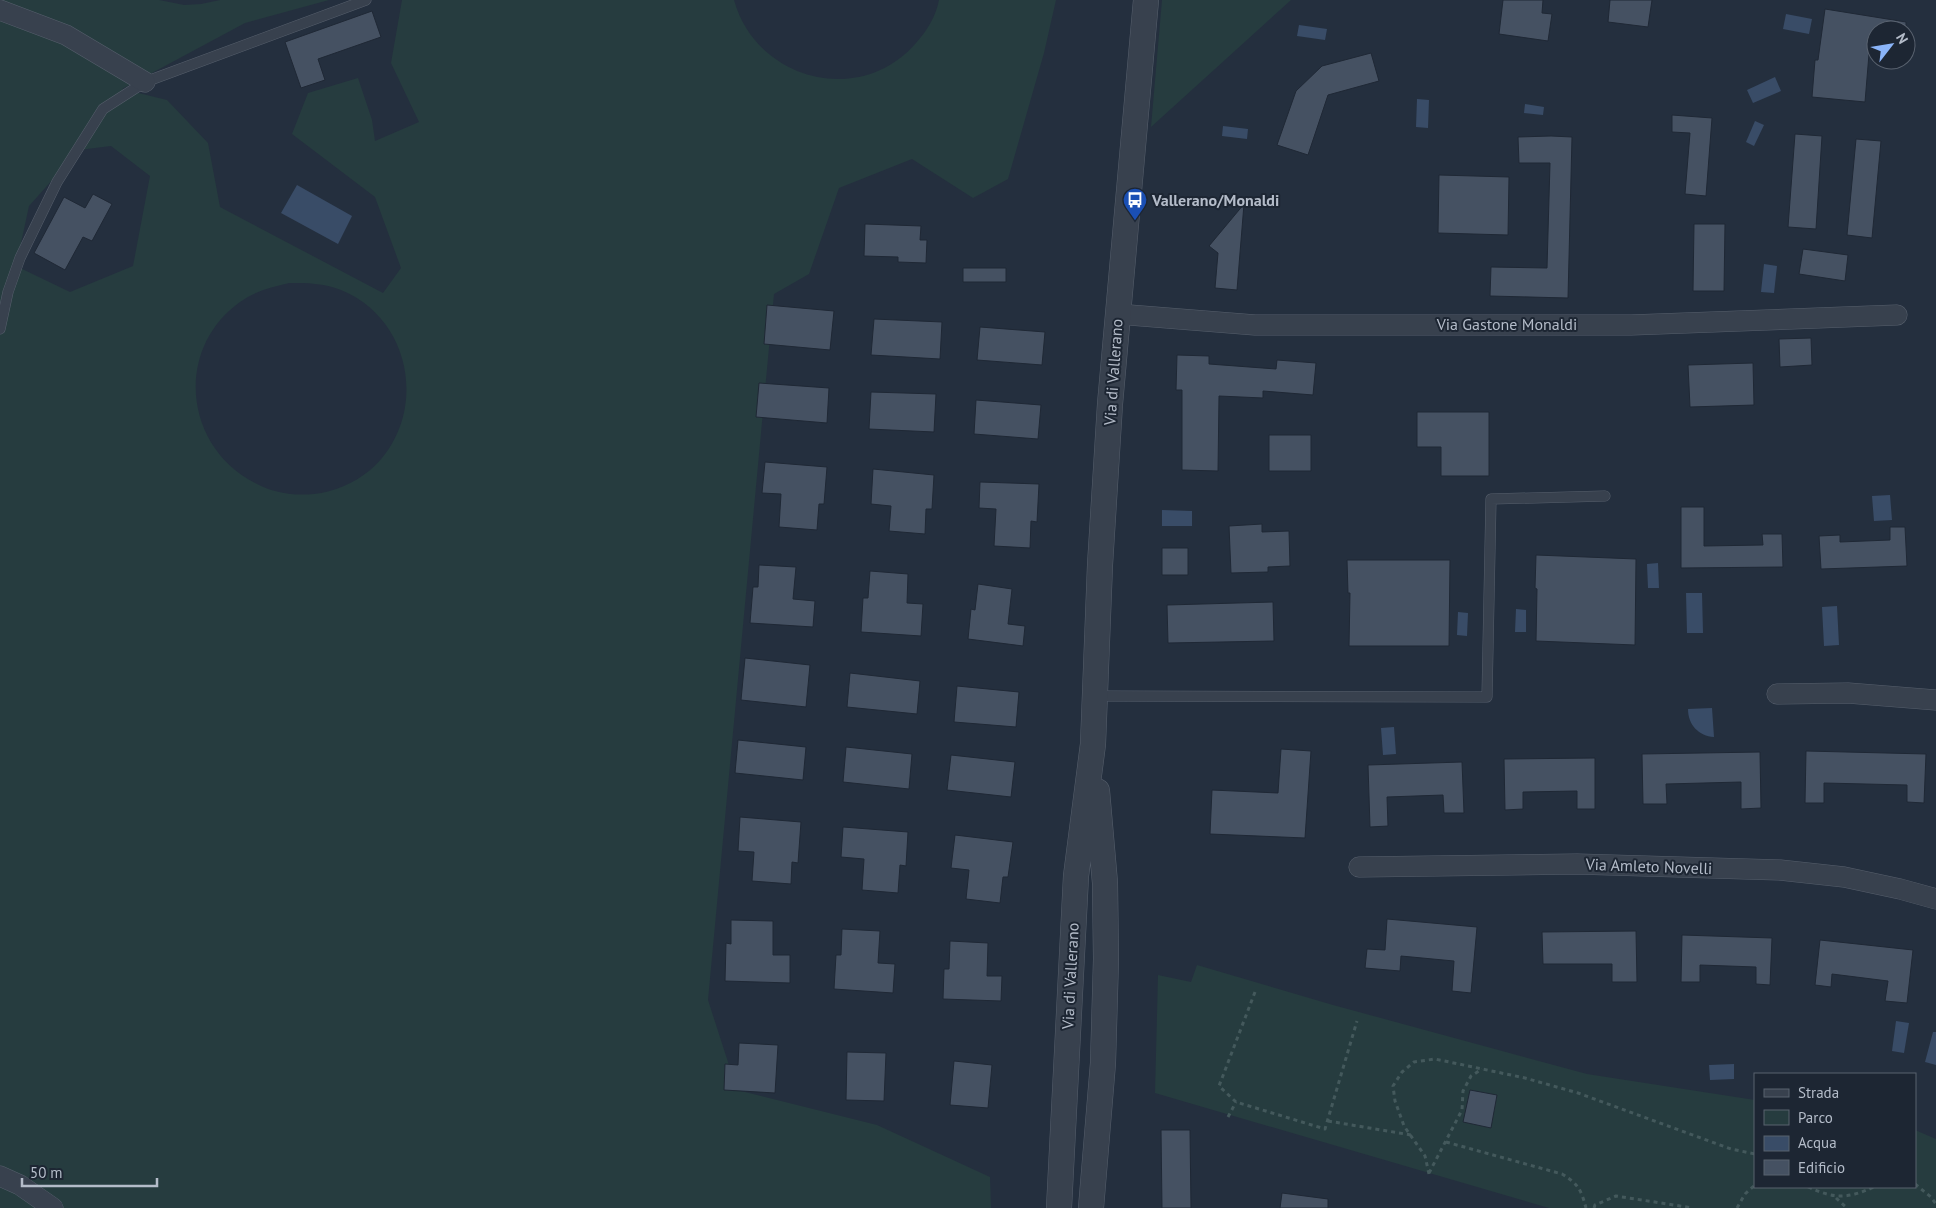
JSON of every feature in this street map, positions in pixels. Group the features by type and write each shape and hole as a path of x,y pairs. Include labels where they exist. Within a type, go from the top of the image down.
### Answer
{"street":[{"name":"Via di Vallerano","path":"1059,1208 1075,884 1093,744 1101,556 1117,314 1146,0"},
{"path":"0,10 66,35 145,82"},
{"name":"Via Gastone Monaldi","path":"1117,314 1256,325 1631,325 1897,315"},
{"path":"1777,694 1848,693 1936,700"},
{"name":"Via di Vallerano","path":"1091,1208 1103,1063 1107,911 1093,744"},
{"name":"Via Amleto Novelli","path":"1359,867 1576,864 1780,870 1844,877 1936,899"},
{"path":"0,1176 20,1185 52,1208"}],"lane":[{"path":"0,329 8,292 20,258 58,182 103,109 145,82 366,0"},
{"path":"1095,696 1486,697 1490,499 1605,496"}],"path":[{"path":"1255,992 1219,1086 1236,1102 1325,1129 1358,1021"},
{"path":"1482,1069 1472,1076 1463,1091 1462,1110 1428,1174 1425,1156 1404,1126 1395,1101 1393,1086 1402,1072 1414,1062 1435,1059 1482,1069 1578,1092 1731,1149 1754,1154"},
{"path":"1228,1117 1236,1102"},
{"path":"1328,1121 1411,1135"},
{"path":"1446,1142 1562,1174 1576,1183 1583,1195 1586,1208"},
{"path":"1916,1185 1932,1197 1936,1204"},
{"path":"1737,1208 1745,1194 1754,1186"},
{"path":"1810,1188 1836,1197 1871,1188"},
{"path":"1594,1208 1595,1205 1616,1196 1693,1208"},
{"path":"1836,1197 1848,1208"}],"green space":[{"path":"0,0 159,0 184,5 220,0 329,0 245,23 122,89 167,100 208,143 220,207 383,293 401,268 375,197 292,134 308,93 358,78 372,120 375,141 419,122 391,63 402,0 734,0 746,27 764,50 786,66 812,76 840,79 867,75 893,63 916,43 924,33 938,6 939,0 1056,0 1044,53 1008,179 973,198 912,159 839,188 809,274 774,294 708,1000 737,1090 877,1125 990,1177 991,1208 0,1208","holes":["111,146 150,176 133,266 70,292 16,266 29,206 79,150","289,283 328,286 341,290 366,304 385,324 398,347 405,373 406,399 400,425 388,450 369,471 357,479 336,489 314,494 299,495 269,489 255,483 231,467 213,446 202,422 196,397 197,370 205,345 219,322 246,298 264,290"]},
{"path":"1162,0 1291,0 1151,127"},
{"path":"1197,965 1333,1005 1587,1074 1754,1100 1754,1188 1916,1188 1916,1130 1936,1139 1936,1208 1549,1208 1155,1093 1158,975 1191,982"}],"water":[{"path":"1786,14 1812,19 1809,34 1783,29"},
{"path":"1299,25 1327,29 1325,40 1297,36"},
{"path":"1775,77 1781,91 1753,103 1747,90"},
{"path":"1417,99 1429,100 1428,128 1416,127"},
{"path":"1525,104 1544,107 1543,115 1524,113"},
{"path":"1755,121 1764,125 1754,146 1746,142"},
{"path":"1223,126 1248,129 1247,139 1222,136"},
{"path":"297,185 352,216 338,244 281,213"},
{"path":"1764,264 1777,266 1774,293 1761,292"},
{"path":"1890,495 1892,520 1874,521 1872,496"},
{"path":"1162,510 1192,511 1192,526 1162,526"},
{"path":"1658,563 1659,588 1648,588 1647,564"},
{"path":"1686,593 1702,593 1703,633 1687,633"},
{"path":"1837,606 1839,645 1824,646 1822,607"},
{"path":"1516,609 1526,610 1526,632 1515,632"},
{"path":"1458,612 1468,613 1467,636 1457,635"},
{"path":"1712,708 1714,737 1695,729 1690,720 1688,709"},
{"path":"1394,727 1396,754 1383,755 1381,728"},
{"path":"1896,1021 1909,1023 1904,1053 1892,1051"},
{"path":"1933,1032 1936,1032 1936,1065 1925,1062"},
{"path":"1734,1064 1734,1079 1710,1080 1709,1065"}],"building":[{"path":"1503,0 1543,0 1542,13 1552,14 1548,41 1499,34"},
{"path":"1610,0 1652,0 1648,27 1608,22"},
{"path":"1825,9 1894,20 1866,20 1866,70 1868,70 1865,102 1812,97 1815,60 1818,60"},
{"path":"372,11 381,37 318,59 325,80 301,88 285,42"},
{"path":"1371,53 1379,81 1328,95 1308,155 1277,145 1296,91 1322,66"},
{"path":"1672,115 1712,118 1706,196 1685,194 1690,133 1672,132"},
{"path":"1795,134 1822,136 1816,229 1788,227"},
{"path":"1518,137 1572,137 1568,298 1490,296 1491,267 1547,268 1550,163 1519,163"},
{"path":"1856,139 1881,141 1872,238 1847,235"},
{"path":"1439,175 1509,177 1508,235 1438,233"},
{"path":"93,194 112,204 92,241 83,237 65,270 34,253 64,197 85,208"},
{"path":"1244,204 1237,290 1215,288 1218,253 1209,246"},
{"path":"865,224 921,226 920,240 927,240 926,263 898,262 898,257 864,256"},
{"path":"1694,224 1725,224 1724,291 1693,291"},
{"path":"1803,249 1848,255 1845,281 1799,274"},
{"path":"963,268 1006,268 1006,282 963,282"},
{"path":"767,305 834,311 830,350 764,344"},
{"path":"874,319 942,322 940,359 871,355"},
{"path":"980,327 1045,332 1042,365 977,360"},
{"path":"1811,338 1812,365 1780,367 1779,339"},
{"path":"1177,355 1209,356 1209,364 1276,369 1277,360 1316,363 1313,395 1263,391 1263,398 1219,396 1218,471 1182,470 1182,390 1176,390"},
{"path":"1753,363 1754,405 1690,407 1688,365"},
{"path":"759,383 829,388 827,423 756,417"},
{"path":"871,392 936,394 934,432 869,429"},
{"path":"976,400 1041,405 1038,439 974,434"},
{"path":"1417,412 1489,412 1489,476 1441,476 1441,447 1417,447"},
{"path":"1269,435 1311,435 1311,471 1269,471"},
{"path":"765,462 827,467 824,504 819,504 817,530 779,527 781,494 762,493"},
{"path":"873,469 934,475 932,509 926,509 925,534 889,531 891,506 871,504"},
{"path":"980,482 1039,484 1037,522 1031,521 1030,548 994,546 996,509 979,508"},
{"path":"1681,507 1704,507 1704,546 1763,545 1762,534 1782,534 1783,567 1681,568"},
{"path":"1262,524 1262,532 1289,531 1290,566 1268,567 1268,572 1231,573 1229,526"},
{"path":"1890,527 1905,527 1907,566 1821,569 1819,536 1840,535 1840,542 1890,540"},
{"path":"1162,548 1188,548 1188,575 1162,575"},
{"path":"1536,555 1636,559 1635,645 1536,641"},
{"path":"1347,560 1450,560 1449,646 1349,646 1350,593 1348,593"},
{"path":"759,565 796,567 793,599 815,601 813,627 750,623 753,587 758,587"},
{"path":"870,571 908,574 907,603 923,604 921,636 861,632 863,598 868,598"},
{"path":"978,584 1012,589 1008,624 1025,626 1023,646 968,639 971,609 975,610"},
{"path":"1273,602 1274,641 1168,643 1167,605"},
{"path":"745,658 810,665 806,707 741,700"},
{"path":"850,673 920,681 917,714 847,707"},
{"path":"957,686 1019,692 1016,727 954,722"},
{"path":"738,740 806,747 803,780 735,773"},
{"path":"846,747 912,754 909,789 843,782"},
{"path":"1281,749 1311,751 1305,838 1210,834 1212,790 1278,793"},
{"path":"1806,751 1926,754 1924,803 1907,802 1907,785 1824,783 1824,803 1805,803"},
{"path":"1760,752 1761,808 1741,809 1741,782 1666,784 1667,804 1643,804 1642,754"},
{"path":"951,755 1015,762 1011,797 947,790"},
{"path":"1595,758 1595,809 1577,809 1577,791 1523,792 1523,809 1505,810 1504,759"},
{"path":"1462,762 1464,813 1444,813 1443,795 1387,797 1388,826 1370,827 1368,765"},
{"path":"740,817 801,822 798,863 792,862 791,884 752,881 754,852 738,851"},
{"path":"843,827 908,832 906,866 900,865 898,893 862,890 864,859 841,857"},
{"path":"955,835 1013,842 1008,877 1003,877 1000,903 966,899 969,870 951,868"},
{"path":"1387,919 1477,927 1471,993 1452,991 1454,961 1401,956 1400,971 1365,968 1367,949 1385,950"},
{"path":"731,920 773,921 773,955 790,955 790,983 725,981 726,943 731,944"},
{"path":"842,929 880,931 878,963 895,964 893,993 834,989 836,955 841,955"},
{"path":"1636,931 1637,982 1612,982 1612,964 1543,964 1542,932"},
{"path":"1682,935 1772,938 1770,985 1756,984 1756,967 1700,965 1700,982 1681,982"},
{"path":"1820,940 1913,950 1907,1003 1885,1001 1888,981 1832,974 1831,987 1815,985"},
{"path":"950,941 988,943 987,976 1002,976 1001,1001 943,999 944,969 949,969"},
{"path":"739,1043 778,1045 775,1093 724,1090 725,1064 738,1065"},
{"path":"847,1052 886,1053 884,1101 846,1100"},
{"path":"954,1061 992,1065 988,1108 950,1105"},
{"path":"1470,1090 1497,1095 1491,1128 1463,1122"},
{"path":"1161,1130 1190,1130 1191,1208 1162,1208"},
{"path":"1282,1193 1328,1199 1328,1208 1280,1208"}],"place":[{"name":"Vallerano/Monaldi","path":"1135,221"}]}
